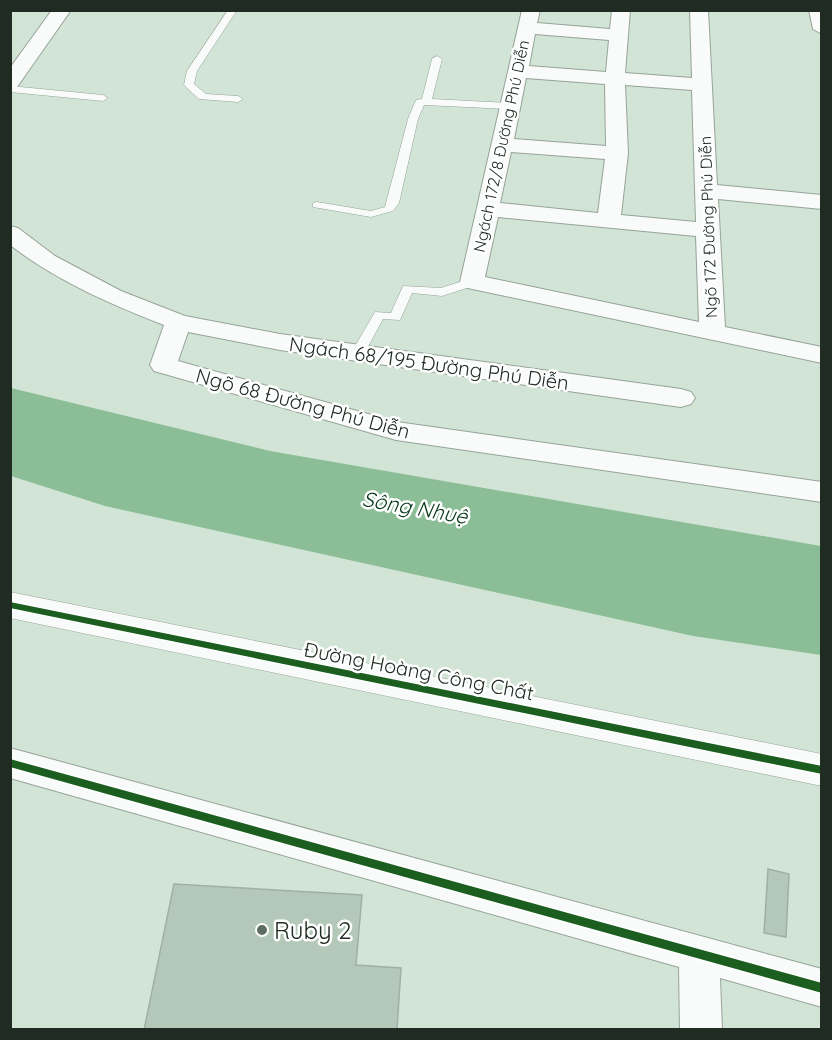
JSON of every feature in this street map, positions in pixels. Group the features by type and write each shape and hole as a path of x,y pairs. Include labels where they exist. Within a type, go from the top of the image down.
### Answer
{"street":[{"path":"12,80 62,10"},
{"path":"609,220 616,153 615,80 621,10"},
{"name":"Ngõ 172 Đường Phú Diễn","path":"699,10 712,331 822,355"},
{"path":"528,19 620,35"},
{"name":"Ngách 172/8 Đường Phú Diễn","path":"472,282 528,19"},
{"path":"516,71 703,86"},
{"path":"501,145 616,153"},
{"path":"707,191 822,202"},
{"path":"488,209 708,230"},
{"path":"10,233 46,261 112,296 178,322"},
{"path":"472,282 712,331"},
{"name":"Ngách 68/195 Đường Phú Diễn","path":"178,322 280,342 681,398"},
{"name":"Ngõ 68 Đường Phú Diễn","path":"178,322 163,365 396,431 822,492"},
{"name":"Đường Hoàng Công Chất","path":"10,605 822,770"},
{"path":"10,763 822,988"},
{"path":"699,953 701,1029"}],"lane":[{"path":"233,10 188,79 194,92 203,97 238,99"},
{"path":"427,101 437,59"},
{"path":"12,80 103,98"},
{"path":"317,205 371,214 389,209 393,203 416,108 420,102 509,106"},
{"path":"358,353 379,315 396,317 407,289 442,292 472,282"}],"water":[{"name":"Sông Nhuệ","path":"11,388 270,451 821,546 821,655 693,636 105,506 11,476"}],"building":[{"path":"768,869 789,874 786,937 764,933"},
{"name":"Ruby 2","path":"174,884 362,895 356,965 401,968 397,1030 144,1030"}],"cycle path":[{"path":"10,605 822,770"},
{"path":"10,763 822,988"}],"place":[{"name":"Ruby 2","path":"262,930"}]}
